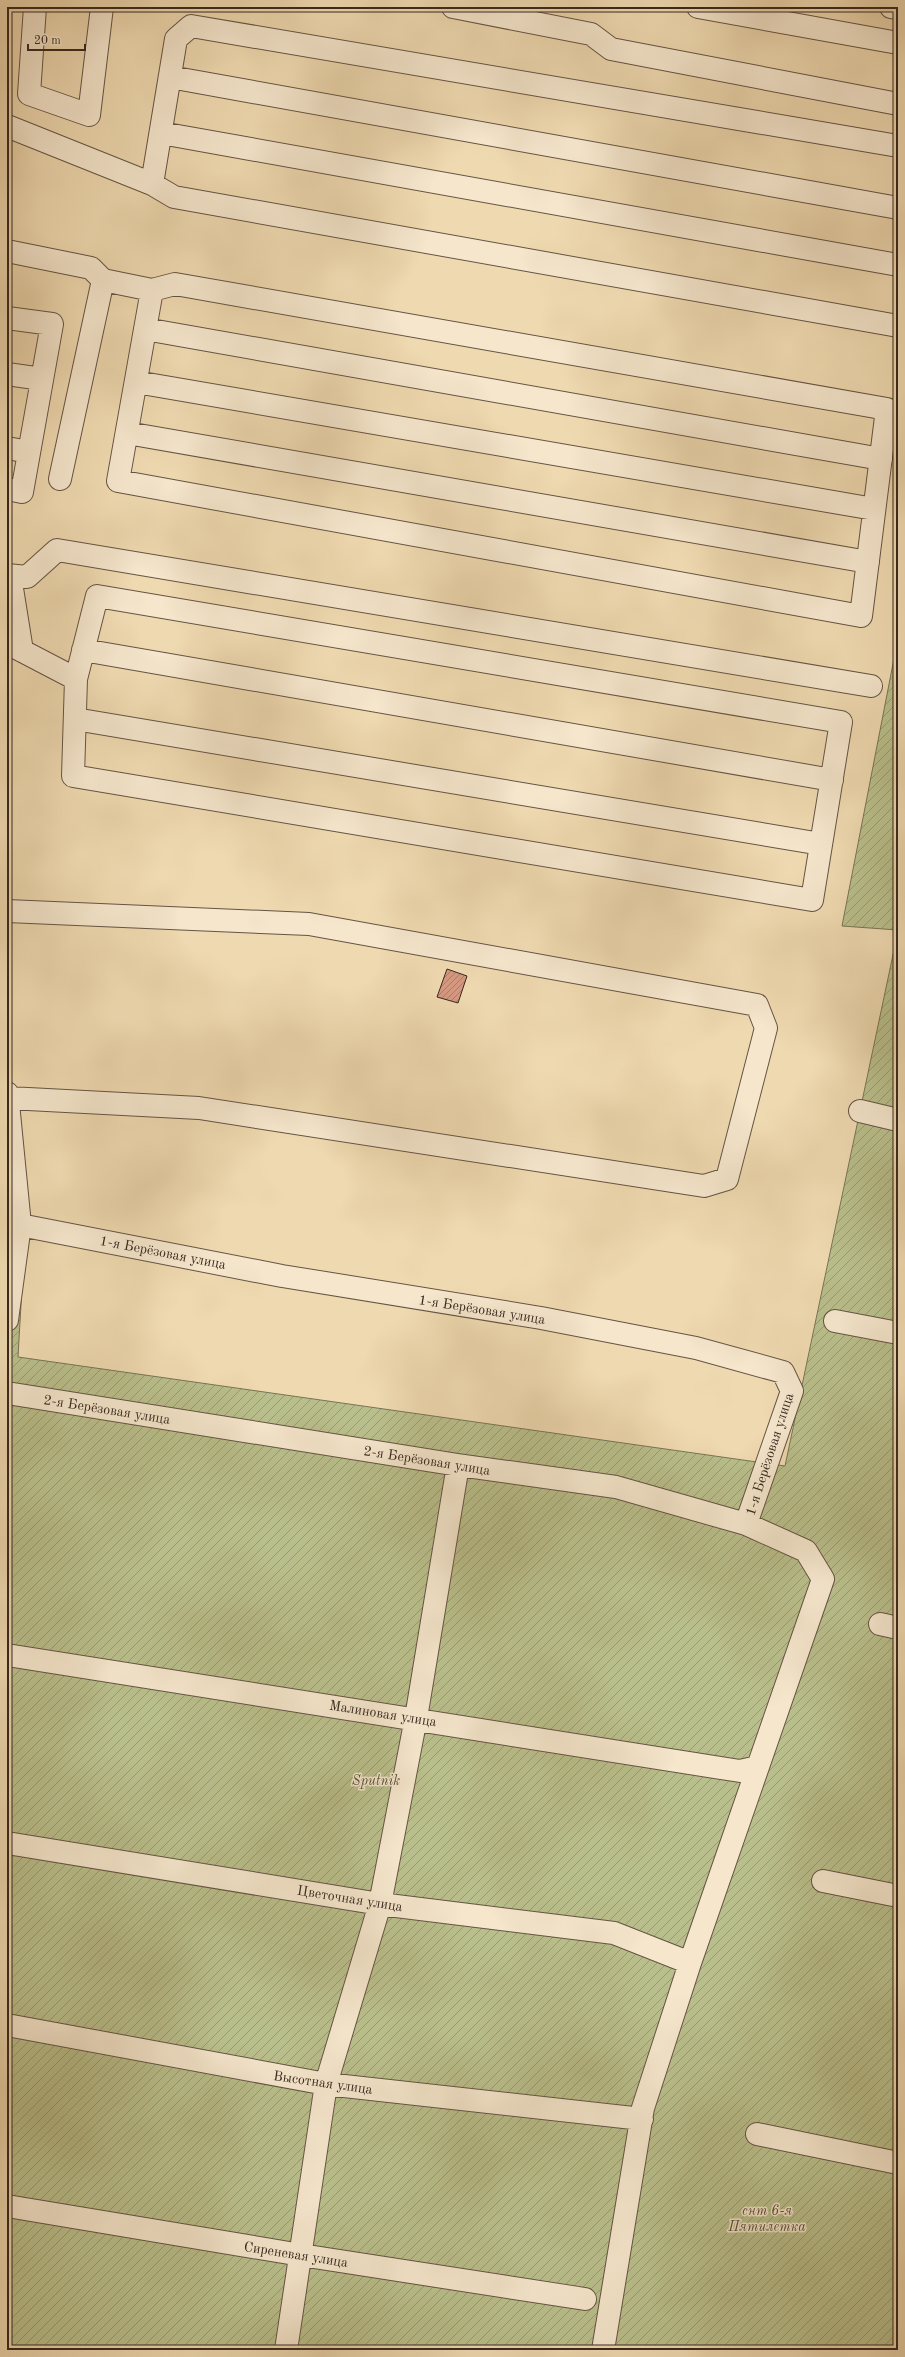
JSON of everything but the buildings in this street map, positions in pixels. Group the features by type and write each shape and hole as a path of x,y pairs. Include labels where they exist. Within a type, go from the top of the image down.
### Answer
{"street":[{"path":"35,7 29,94 89,116 102,7"},
{"path":"453,7 591,34 611,49 898,104"},
{"path":"698,7 898,44"},
{"path":"891,7 898,8"},
{"path":"152,184 176,39 191,26 898,146"},
{"path":"170,77 898,208"},
{"path":"7,126 152,184 174,197 898,326"},
{"path":"161,132 898,265"},
{"path":"7,251 91,268 103,280 152,290 174,284 887,409 861,616 118,481 152,290"},
{"path":"60,479 103,280"},
{"path":"7,318 52,324 22,492 7,489"},
{"path":"145,329 881,459"},
{"path":"7,374 42,379"},
{"path":"136,382 874,509"},
{"path":"127,433 868,562"},
{"path":"7,448 29,452"},
{"path":"76,679 14,647 8,575 27,578 57,550 871,686"},
{"path":"96,596 841,722 812,900 73,776 76,679 83,650 96,596"},
{"path":"83,650 832,780"},
{"path":"75,719 821,844"},
{"path":"7,911 309,924 757,1005 766,1028 727,1179 704,1186 199,1108 8,1096 20,1225 7,1320"},
{"path":"860,1111 898,1120"},
{"name":"1-я Берёзовая улица","path":"20,1225 282,1276 541,1318 696,1348 784,1372 792,1391 746,1524"},
{"path":"835,1321 898,1333"},
{"name":"2-я Берёзовая улица","path":"7,1393 458,1465 616,1487 746,1524 806,1551 823,1580 758,1767"},
{"path":"286,2350 326,2084 380,1904 416,1718 458,1465"},
{"name":"Малиновая улица","path":"7,1655 416,1718 740,1771 758,1767"},
{"path":"602,2350 642,2119 690,1963 758,1767"},
{"name":"Цветочная улица","path":"7,1844 380,1904 614,1933 690,1963"},
{"path":"823,1881 898,1896"},
{"name":"Высотная улица","path":"7,2025 326,2084 642,2119"},
{"path":"757,2134 898,2163"},
{"name":"Сиреневая улица","path":"7,2206 301,2255 586,2299"}],"green space":[{"path":"898,638 898,930 842,926"},
{"name":"Sputnik","path":"898,931 898,2350 7,2350 7,1155 26,1216 18,1357 785,1466"}],"park label":[{"name":"снт 6-я Пятилетка","path":"767,2218"}]}
